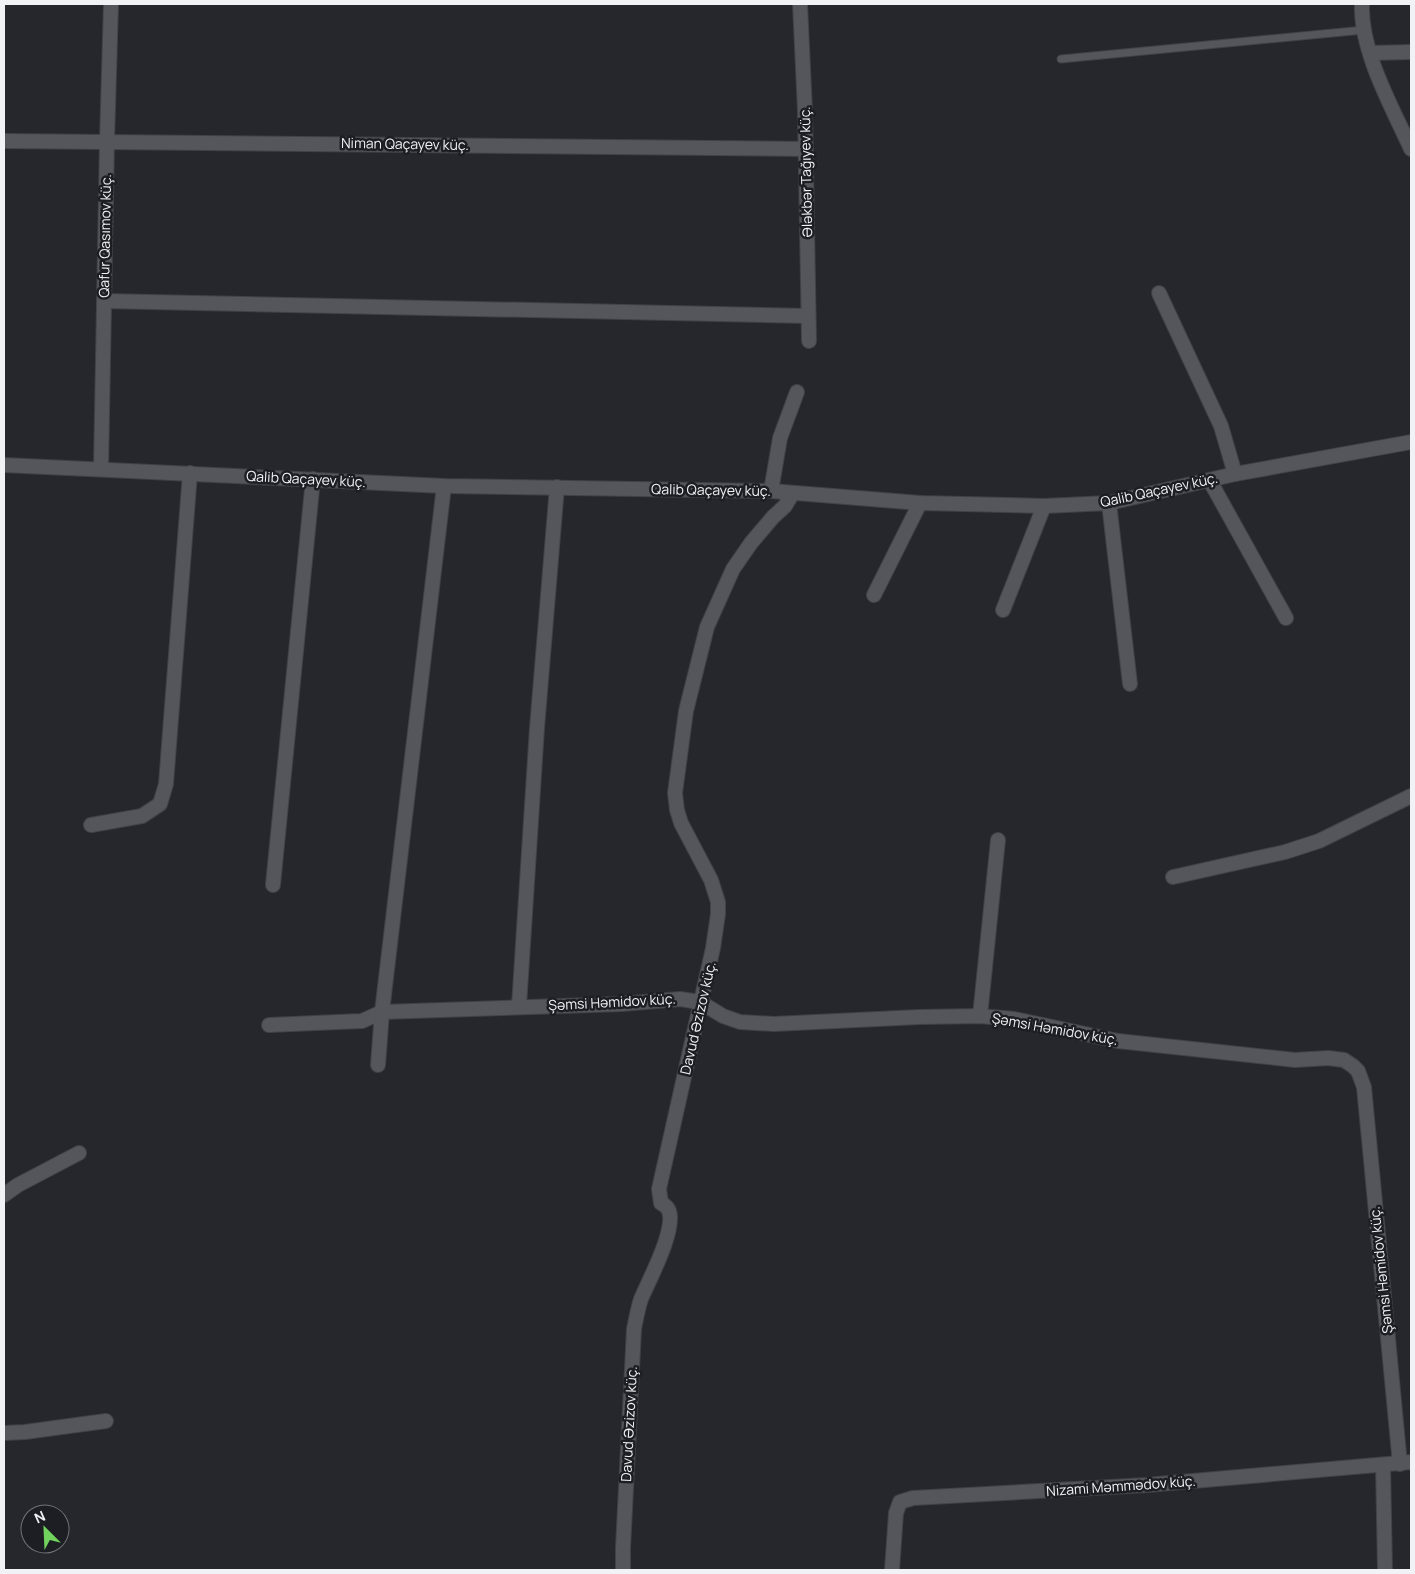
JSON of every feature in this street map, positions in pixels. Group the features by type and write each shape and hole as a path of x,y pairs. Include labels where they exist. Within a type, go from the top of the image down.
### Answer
{"street":[{"name":"Qafur Qasımov küç.","path":"101,469 110,4"},
{"name":"Ələkbər Tağıyev küç.","path":"800,4 805,111 809,341"},
{"path":"1362,4 1364,30 1370,53 1411,149"},
{"path":"1370,53 1411,52"},
{"name":"Niman Qaçayev küç.","path":"4,141 806,149"},
{"path":"1159,293 1221,426 1235,474"},
{"path":"104,301 808,316"},
{"path":"771,491 780,438 798,392"},
{"name":"Qalib Qaçayev küç.","path":"4,466 444,486 771,491 920,503 1044,506 1109,503 1235,474 1411,442"},
{"path":"91,825 142,816 160,804 166,784 190,473"},
{"path":"273,885 313,479"},
{"path":"1210,481 1286,618"},
{"path":"378,1065 382,1012 444,486"},
{"path":"519,1006 536,738 557,487"},
{"name":"Davud Əzizov küç.","path":"623,1570 634,1329 640,1302 665,1244 670,1222 670,1212 662,1203 659,1189 713,948 718,914 718,902 711,880 681,823 674,793 686,711 707,628 733,569 751,543 785,506 793,493"},
{"path":"874,595 920,503"},
{"path":"1109,503 1130,684"},
{"path":"1003,610 1044,506"},
{"path":"1173,877 1285,852 1319,842 1411,796"},
{"path":"980,1016 998,840"},
{"name":"Şəmsi Həmidov küç.","path":"269,1025 362,1021 382,1012 621,1004 680,999 700,1002 723,1016 740,1022 774,1024 980,1016 1014,1019 1118,1041 1295,1060 1328,1058 1344,1060 1358,1072 1364,1087 1406,1463"},
{"path":"4,1195 18,1185 79,1153"},
{"path":"4,1434 106,1421"},
{"name":"Nizami Məmmədov küç.","path":"892,1570 896,1513 900,1502 913,1498 1147,1485 1406,1463"},
{"path":"1383,1465 1385,1570"}],"lane":[{"path":"1061,59 1364,30"}]}
